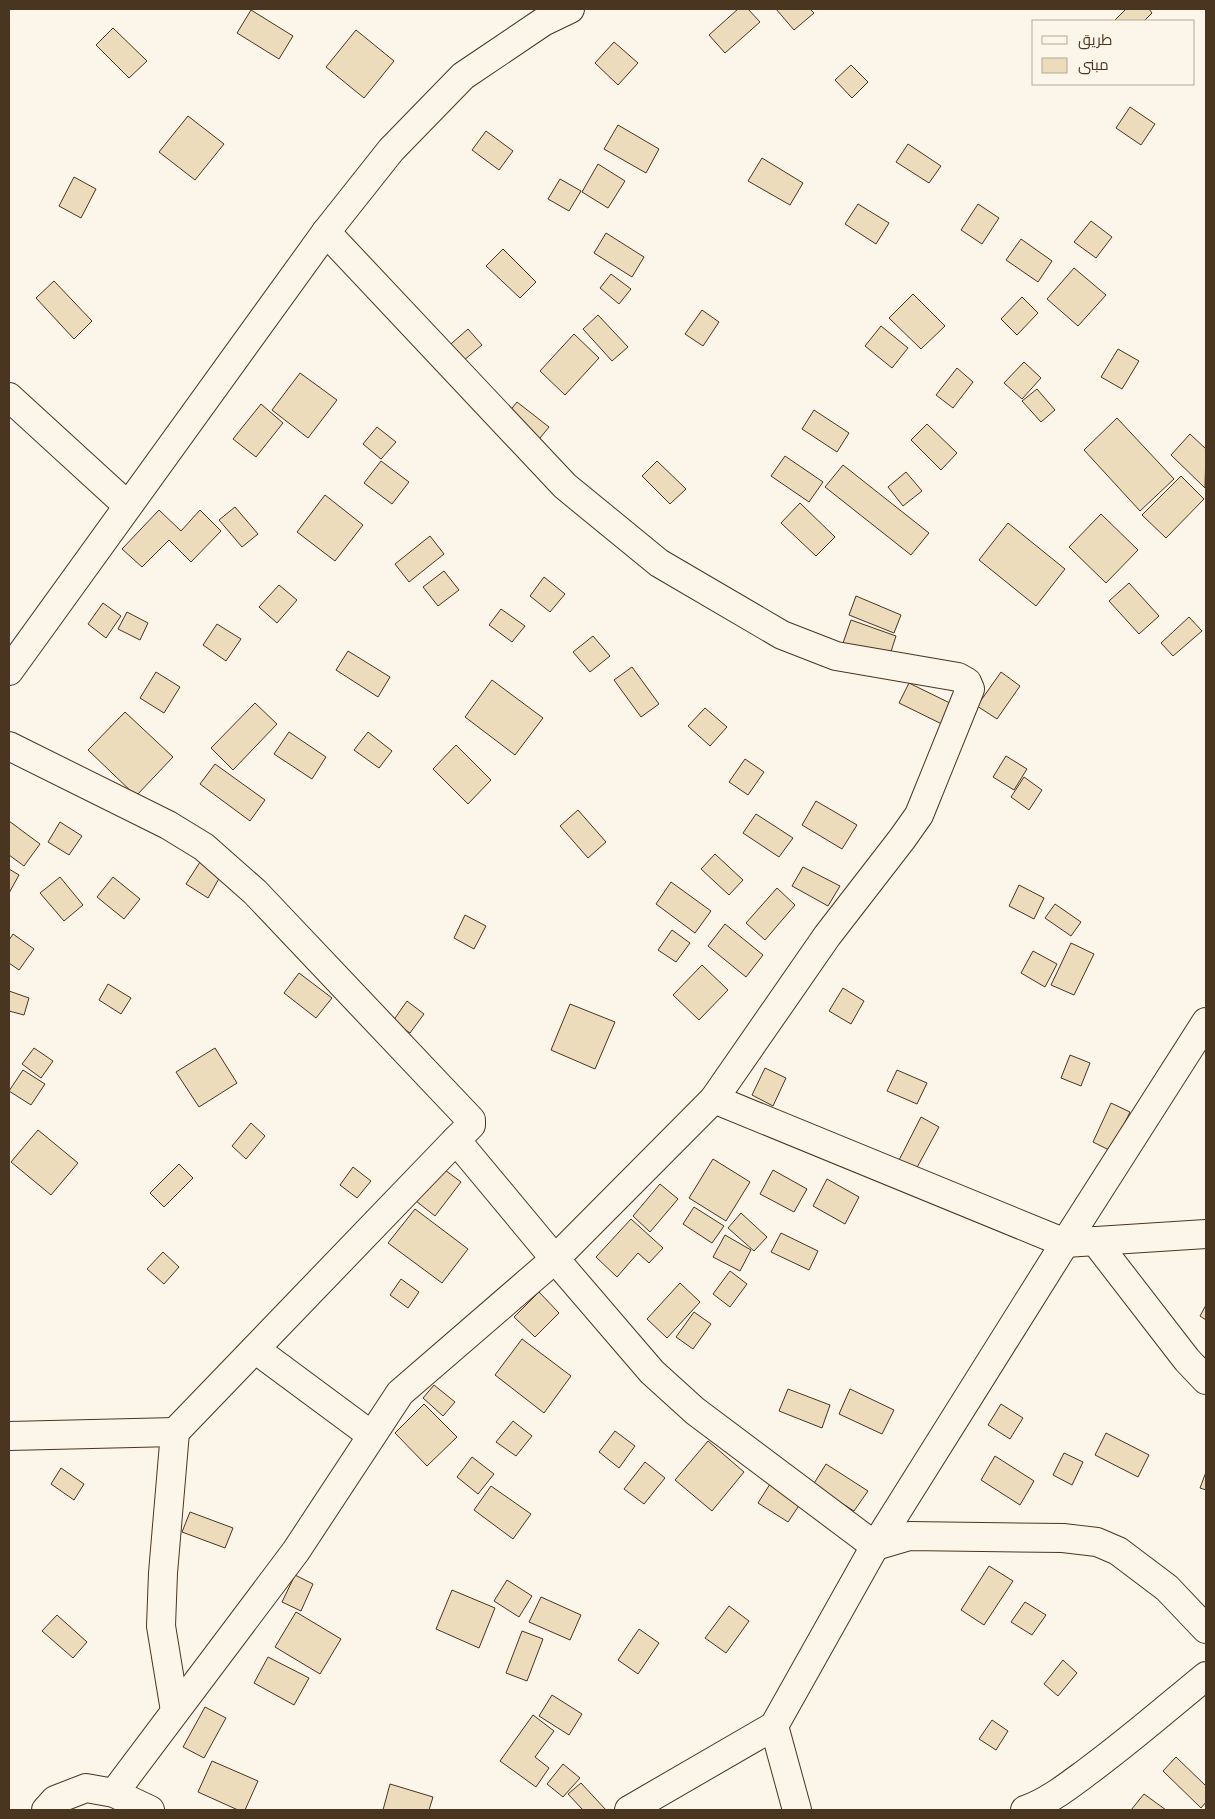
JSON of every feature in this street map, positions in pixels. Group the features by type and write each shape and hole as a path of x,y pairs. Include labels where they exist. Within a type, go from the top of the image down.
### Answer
{"street":[{"path":"9,671 326,232 391,150 463,76 543,22 570,9"},
{"path":"114,1793 296,1551 400,1393 555,1260 714,1099 827,936 919,815 970,689 967,682 958,677 836,656 782,635 659,563 565,486 326,232"},
{"path":"9,397 128,505"},
{"path":"9,746 168,825 204,847 255,892 471,1120 471,1125 467,1131 456,1140 175,1432 163,1573 161,1626 175,1711"},
{"path":"629,1810 774,1726 875,1546 1064,1243 1206,1022"},
{"path":"714,1099 1064,1243 1206,1234"},
{"path":"456,1140 555,1260 652,1372 695,1410 875,1546"},
{"path":"1095,1241 1187,1360 1206,1380"},
{"path":"255,1349 371,1435"},
{"path":"9,1436 175,1432"},
{"path":"875,1546 909,1536 1063,1538 1097,1542 1118,1551 1167,1588 1206,1629"},
{"path":"1025,1810 1066,1788 1108,1757 1206,1676"},
{"path":"774,1726 796,1810"},
{"path":"46,1810 55,1800 86,1788 114,1793 150,1810"}],"building":[{"path":"738,9 748,9 760,22 725,53 709,35"},
{"path":"776,9 810,9 814,13 794,30"},
{"path":"1126,9 1149,9 1152,13 1145,20 1115,20"},
{"path":"251,10 293,36 279,59 237,33"},
{"path":"113,28 147,61 129,78 96,45"},
{"path":"356,30 394,61 364,98 326,67"},
{"path":"614,42 638,63 618,85 595,63"},
{"path":"851,65 868,82 852,98 835,80"},
{"path":"1130,107 1155,124 1141,145 1116,128"},
{"path":"188,116 224,144 195,180 159,152"},
{"path":"618,125 659,149 646,173 604,149"},
{"path":"486,131 513,151 499,170 472,150"},
{"path":"908,144 941,166 929,183 896,162"},
{"path":"762,158 803,183 790,205 748,181"},
{"path":"598,164 625,181 608,208 582,192"},
{"path":"74,177 96,189 81,218 59,206"},
{"path":"560,179 581,191 569,211 548,199"},
{"path":"858,204 889,223 876,244 845,224"},
{"path":"978,204 999,218 982,244 961,230"},
{"path":"1091,221 1112,237 1096,258 1074,242"},
{"path":"606,233 644,257 632,277 594,253"},
{"path":"1021,239 1052,261 1038,282 1006,260"},
{"path":"503,249 536,282 520,298 486,266"},
{"path":"1074,268 1106,295 1078,326 1047,299"},
{"path":"611,274 631,289 619,304 600,288"},
{"path":"54,281 92,321 74,339 36,298"},
{"path":"913,294 945,326 921,349 889,318"},
{"path":"1022,297 1038,313 1017,335 1001,319"},
{"path":"702,310 719,322 703,346 685,334"},
{"path":"598,315 628,347 612,361 583,329"},
{"path":"881,326 908,348 892,368 865,346"},
{"path":"468,329 482,345 457,366 444,350"},
{"path":"574,334 599,358 565,395 540,371"},
{"path":"1118,349 1139,361 1122,389 1101,377"},
{"path":"1024,362 1041,378 1022,399 1004,383"},
{"path":"957,368 973,382 953,408 936,395"},
{"path":"300,373 337,400 308,438 272,410"},
{"path":"1037,389 1055,410 1041,422 1022,401"},
{"path":"517,402 549,427 536,443 505,417"},
{"path":"261,404 283,423 256,457 233,439"},
{"path":"814,410 849,433 837,452 802,429"},
{"path":"1117,418 1174,479 1140,511 1084,450"},
{"path":"927,424 957,453 941,470 911,440"},
{"path":"377,427 396,442 381,459 363,444"},
{"path":"1190,434 1206,449 1205,488 1171,455"},
{"path":"785,456 823,482 809,502 771,476"},
{"path":"381,461 409,482 392,504 364,483"},
{"path":"657,461 686,489 670,504 642,476"},
{"path":"843,465 929,533 911,555 825,487"},
{"path":"906,472 922,491 903,506 888,487"},
{"path":"1181,476 1204,499 1166,538 1142,515"},
{"path":"325,495 363,525 335,561 297,532"},
{"path":"800,503 835,537 816,556 781,523"},
{"path":"235,507 258,534 242,547 219,520"},
{"path":"159,510 181,531 200,510 221,531 191,562 169,540 142,567 122,549"},
{"path":"1101,514 1138,550 1106,583 1069,547"},
{"path":"1008,523 1065,569 1036,606 979,560"},
{"path":"430,536 444,554 409,582 395,564"},
{"path":"444,571 459,590 438,606 423,587"},
{"path":"544,577 565,594 550,612 530,596"},
{"path":"1129,583 1159,616 1139,634 1109,601"},
{"path":"279,585 297,600 277,623 259,607"},
{"path":"856,596 901,615 894,633 849,615"},
{"path":"103,603 121,616 106,638 88,624"},
{"path":"501,609 525,626 512,642 489,625"},
{"path":"127,612 148,623 140,640 118,629"},
{"path":"1189,617 1202,631 1173,656 1161,643"},
{"path":"851,620 896,636 888,661 842,646"},
{"path":"217,624 241,639 226,661 203,645"},
{"path":"593,636 610,656 590,672 573,652"},
{"path":"348,651 390,677 378,697 336,670"},
{"path":"632,667 659,704 641,717 614,680"},
{"path":"156,672 180,687 164,713 140,698"},
{"path":"1001,672 1020,686 997,719 977,706"},
{"path":"492,680 543,718 515,755 465,717"},
{"path":"909,683 960,708 950,728 899,703"},
{"path":"255,703 277,724 233,770 211,748"},
{"path":"705,708 727,727 710,746 688,726"},
{"path":"125,712 173,757 136,796 88,750"},
{"path":"289,732 326,757 312,779 274,754"},
{"path":"368,732 392,751 379,768 354,750"},
{"path":"456,745 491,780 468,804 433,769"},
{"path":"1006,756 1027,769 1014,790 993,777"},
{"path":"745,759 764,772 748,795 729,782"},
{"path":"215,764 265,800 250,821 200,784"},
{"path":"1024,777 1042,790 1029,810 1011,797"},
{"path":"816,801 857,825 842,849 802,825"},
{"path":"578,810 606,842 588,858 560,826"},
{"path":"756,814 793,838 779,857 743,833"},
{"path":"9,821 40,844 24,866 9,855"},
{"path":"60,822 82,836 69,855 48,842"},
{"path":"715,854 743,880 729,895 701,869"},
{"path":"200,862 221,875 208,898 186,884"},
{"path":"803,867 840,886 828,906 792,886"},
{"path":"9,869 19,875 9,893"},
{"path":"60,877 83,905 64,921 40,893"},
{"path":"113,877 140,899 124,919 97,897"},
{"path":"671,882 711,911 695,933 656,904"},
{"path":"1019,885 1044,898 1034,919 1009,906"},
{"path":"777,888 795,905 765,940 746,923"},
{"path":"1055,904 1081,922 1071,936 1045,918"},
{"path":"465,915 486,926 474,949 454,938"},
{"path":"725,924 763,955 746,977 708,946"},
{"path":"672,930 690,943 676,962 658,950"},
{"path":"13,934 34,949 19,970 9,963 9,940"},
{"path":"1071,943 1094,954 1074,995 1051,985"},
{"path":"1033,951 1057,964 1045,987 1021,973"},
{"path":"702,965 728,990 699,1020 673,995"},
{"path":"299,973 332,998 316,1018 284,993"},
{"path":"108,984 131,998 121,1014 99,1000"},
{"path":"843,988 864,1001 851,1024 829,1011"},
{"path":"9,991 29,998 24,1015 9,1011"},
{"path":"407,1001 424,1014 410,1033 393,1021"},
{"path":"570,1004 615,1022 595,1069 551,1050"},
{"path":"34,1048 53,1061 41,1078 22,1064"},
{"path":"215,1048 237,1083 199,1107 176,1072"},
{"path":"1070,1055 1090,1063 1081,1086 1061,1078"},
{"path":"765,1068 786,1078 773,1106 752,1095"},
{"path":"23,1070 45,1084 31,1105 9,1091"},
{"path":"897,1070 927,1083 917,1104 887,1091"},
{"path":"1111,1103 1130,1112 1111,1151 1093,1142"},
{"path":"921,1117 939,1127 914,1173 897,1164"},
{"path":"251,1123 265,1136 246,1159 232,1146"},
{"path":"38,1130 78,1163 51,1195 11,1162"},
{"path":"713,1159 750,1182 726,1221 689,1198"},
{"path":"179,1164 193,1178 164,1207 150,1193"},
{"path":"353,1167 371,1181 357,1198 340,1185"},
{"path":"441,1167 461,1182 435,1216 416,1201"},
{"path":"773,1170 807,1189 794,1212 760,1194"},
{"path":"827,1179 859,1197 845,1224 813,1206"},
{"path":"660,1184 678,1199 650,1232 633,1216"},
{"path":"694,1207 724,1226 712,1243 683,1224"},
{"path":"415,1209 468,1249 442,1283 388,1243"},
{"path":"741,1213 767,1237 754,1251 728,1228"},
{"path":"631,1219 663,1248 649,1263 638,1253 617,1277 596,1257"},
{"path":"781,1233 818,1251 809,1270 771,1252"},
{"path":"725,1235 751,1250 740,1271 713,1257"},
{"path":"163,1252 179,1267 164,1284 147,1269"},
{"path":"730,1271 747,1284 730,1307 713,1294"},
{"path":"401,1279 419,1292 408,1308 390,1295"},
{"path":"680,1283 700,1302 667,1338 647,1319"},
{"path":"539,1292 559,1313 535,1337 514,1317"},
{"path":"1206,1305 1206,1320 1200,1316"},
{"path":"694,1312 711,1324 693,1349 676,1337"},
{"path":"522,1339 571,1376 544,1413 495,1375"},
{"path":"434,1385 455,1402 443,1416 423,1398"},
{"path":"788,1389 830,1405 822,1428 779,1411"},
{"path":"850,1389 894,1410 882,1434 839,1414"},
{"path":"424,1404 457,1437 427,1466 395,1433"},
{"path":"1001,1404 1023,1418 1010,1439 988,1425"},
{"path":"513,1421 532,1436 516,1456 496,1442"},
{"path":"615,1431 635,1446 619,1468 599,1452"},
{"path":"1106,1433 1149,1455 1138,1477 1095,1455"},
{"path":"708,1441 744,1472 712,1511 675,1480"},
{"path":"1064,1453 1083,1462 1072,1485 1053,1475"},
{"path":"995,1456 1034,1481 1020,1505 981,1480"},
{"path":"472,1457 494,1474 478,1494 457,1477"},
{"path":"645,1462 665,1478 644,1504 624,1489"},
{"path":"826,1464 868,1491 854,1511 813,1485"},
{"path":"61,1468 84,1484 74,1500 51,1484"},
{"path":"1206,1472 1206,1490 1200,1488"},
{"path":"770,1484 800,1504 788,1522 758,1503"},
{"path":"491,1486 531,1514 513,1539 474,1510"},
{"path":"190,1512 233,1528 225,1548 182,1532"},
{"path":"989,1566 1013,1581 984,1625 961,1610"},
{"path":"295,1575 313,1584 301,1611 282,1602"},
{"path":"507,1580 532,1596 519,1617 494,1601"},
{"path":"452,1590 495,1608 479,1648 436,1629"},
{"path":"541,1597 581,1615 570,1640 529,1622"},
{"path":"1025,1602 1046,1615 1032,1635 1011,1622"},
{"path":"729,1606 749,1621 726,1653 705,1638"},
{"path":"296,1612 341,1639 320,1674 275,1647"},
{"path":"57,1615 87,1642 73,1658 42,1631"},
{"path":"639,1629 659,1643 638,1674 618,1660"},
{"path":"522,1631 543,1639 527,1681 506,1673"},
{"path":"268,1657 309,1678 294,1705 254,1683"},
{"path":"1063,1660 1077,1673 1058,1696 1044,1684"},
{"path":"552,1695 582,1714 569,1735 539,1716"},
{"path":"205,1707 226,1718 204,1758 183,1747"},
{"path":"533,1715 554,1731 535,1757 549,1768 536,1787 500,1761"},
{"path":"992,1720 1008,1731 996,1750 979,1739"},
{"path":"1176,1757 1206,1786 1206,1802 1201,1808 1163,1771"},
{"path":"212,1761 258,1781 245,1810 238,1810 198,1792"},
{"path":"563,1764 580,1778 563,1797 547,1784"},
{"path":"581,1783 606,1810 583,1810 568,1794"},
{"path":"390,1784 433,1797 429,1810 383,1810"},
{"path":"1144,1794 1166,1810 1131,1810"}]}
